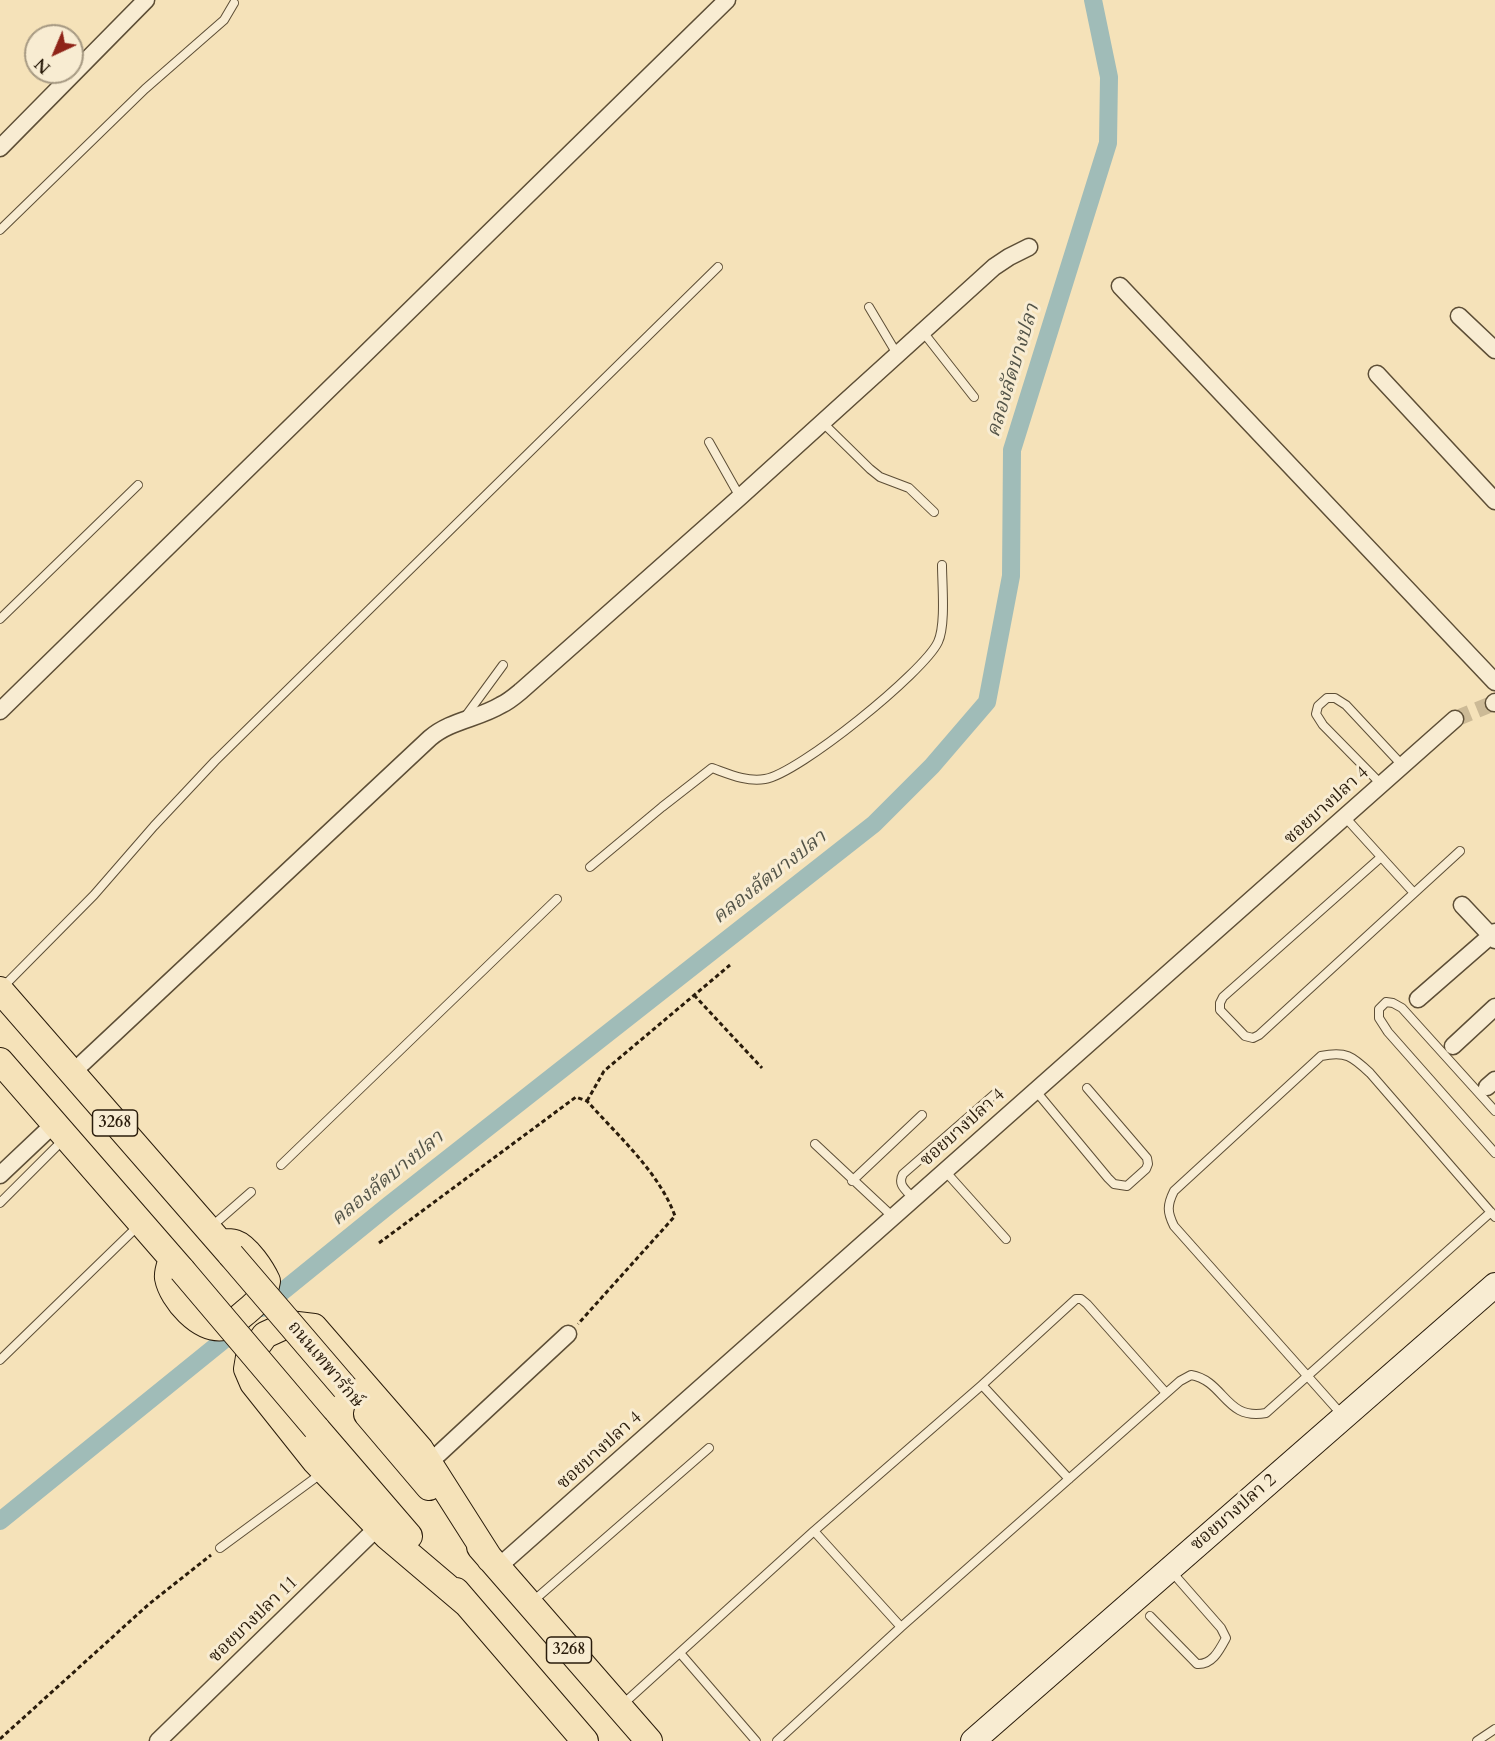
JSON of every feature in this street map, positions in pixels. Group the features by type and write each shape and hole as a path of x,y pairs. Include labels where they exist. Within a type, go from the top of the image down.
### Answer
{"main road":[{"name":"ถนนเทพารักษ์","path":"0,990 649,1741"},
{"name":"3268","path":"0,1061 585,1741"},
{"path":"177,1265 168,1275 171,1287 178,1299 198,1321 212,1327 228,1325 262,1296 267,1281 261,1268 241,1247 235,1243 220,1242"},
{"path":"466,1604 378,1527 324,1471 253,1383 247,1369 249,1357 265,1335 289,1324 314,1327 420,1449 493,1563"}],"street":[{"path":"0,148 146,0"},
{"path":"0,711 727,0"},
{"path":"71,1074 430,738 441,729 501,706 521,691 994,267 1029,247"},
{"path":"1120,286 1495,682"},
{"path":"1459,316 1495,350"},
{"path":"1377,374 1495,501"},
{"name":"ซอยบางปลา 4","path":"493,1563 893,1217 1455,719"},
{"path":"1418,999 1494,936 1462,905"},
{"path":"1453,1046 1495,1007"},
{"path":"0,1175 60,1131"},
{"name":"ซอยบางปลา 2","path":"973,1741 1495,1285"},
{"path":"429,1463 568,1334"},
{"name":"ซอยบางปลา 11","path":"158,1741 378,1527"}],"lane":[{"path":"0,230 144,89 224,20 234,3"},
{"path":"0,990 94,895 215,760 718,267"},
{"path":"869,307 897,354"},
{"path":"923,332 974,397"},
{"path":"822,422 870,469 880,477 909,488 934,512"},
{"path":"709,442 740,497"},
{"path":"0,619 138,485"},
{"path":"590,867 712,768 744,779 771,777 802,761 863,717 921,665 933,651 939,639 942,611 942,565"},
{"path":"463,720 503,664"},
{"path":"1381,784 1323,725 1316,714 1318,706 1327,698 1335,698 1346,705 1402,765"},
{"path":"1344,816 1414,893"},
{"path":"1380,858 1223,997 1220,1010 1245,1036 1253,1038 1258,1035 1460,851"},
{"path":"281,1165 556,899"},
{"path":"1495,1111 1402,1008 1386,1002 1379,1010 1379,1018 1388,1032 1495,1153"},
{"path":"777,1741 901,1627 1166,1394 1191,1375 1208,1381 1237,1410 1253,1415 1266,1413 1306,1376 1493,1215 1370,1073 1355,1059 1339,1053 1321,1056 1174,1191 1168,1203 1168,1214 1174,1226 1306,1376 1343,1417"},
{"path":"1035,1090 1108,1178 1114,1184 1126,1186 1146,1169 1149,1164 1147,1158 1087,1088"},
{"path":"914,1198 900,1185 903,1174 996,1093"},
{"path":"852,1181 922,1115"},
{"path":"0,1203 60,1131"},
{"path":"815,1144 893,1217"},
{"path":"945,1171 1006,1239"},
{"path":"220,1242 251,1192"},
{"path":"0,1360 141,1224"},
{"path":"620,1707 814,1531 982,1385 1076,1299 1082,1299 1166,1394"},
{"path":"982,1385 1069,1479"},
{"path":"530,1604 709,1448"},
{"path":"220,1548 324,1471"},
{"path":"814,1531 901,1627"},
{"path":"1150,1616 1197,1664 1205,1665 1212,1659 1226,1638 1221,1628 1170,1569"},
{"path":"680,1653 756,1741"},
{"path":"1477,1741 1495,1729"}],"path":[{"path":"587,1101 604,1071 730,965"},
{"path":"694,995 762,1068"},
{"path":"379,1243 576,1097 587,1101 649,1171 675,1216 568,1334"},
{"path":"0,1739 148,1604 220,1548"}],"waterway":[{"name":"คลองลัดบางปลา","path":"262,1308 389,1205 874,824 932,766 987,702 1011,576 1012,450 1108,143 1109,77 1093,0"},
{"name":"คลองลัดบางปลา","path":"0,1521 241,1326"}],"tunnel":[{"path":"1455,719 1494,703"}]}
